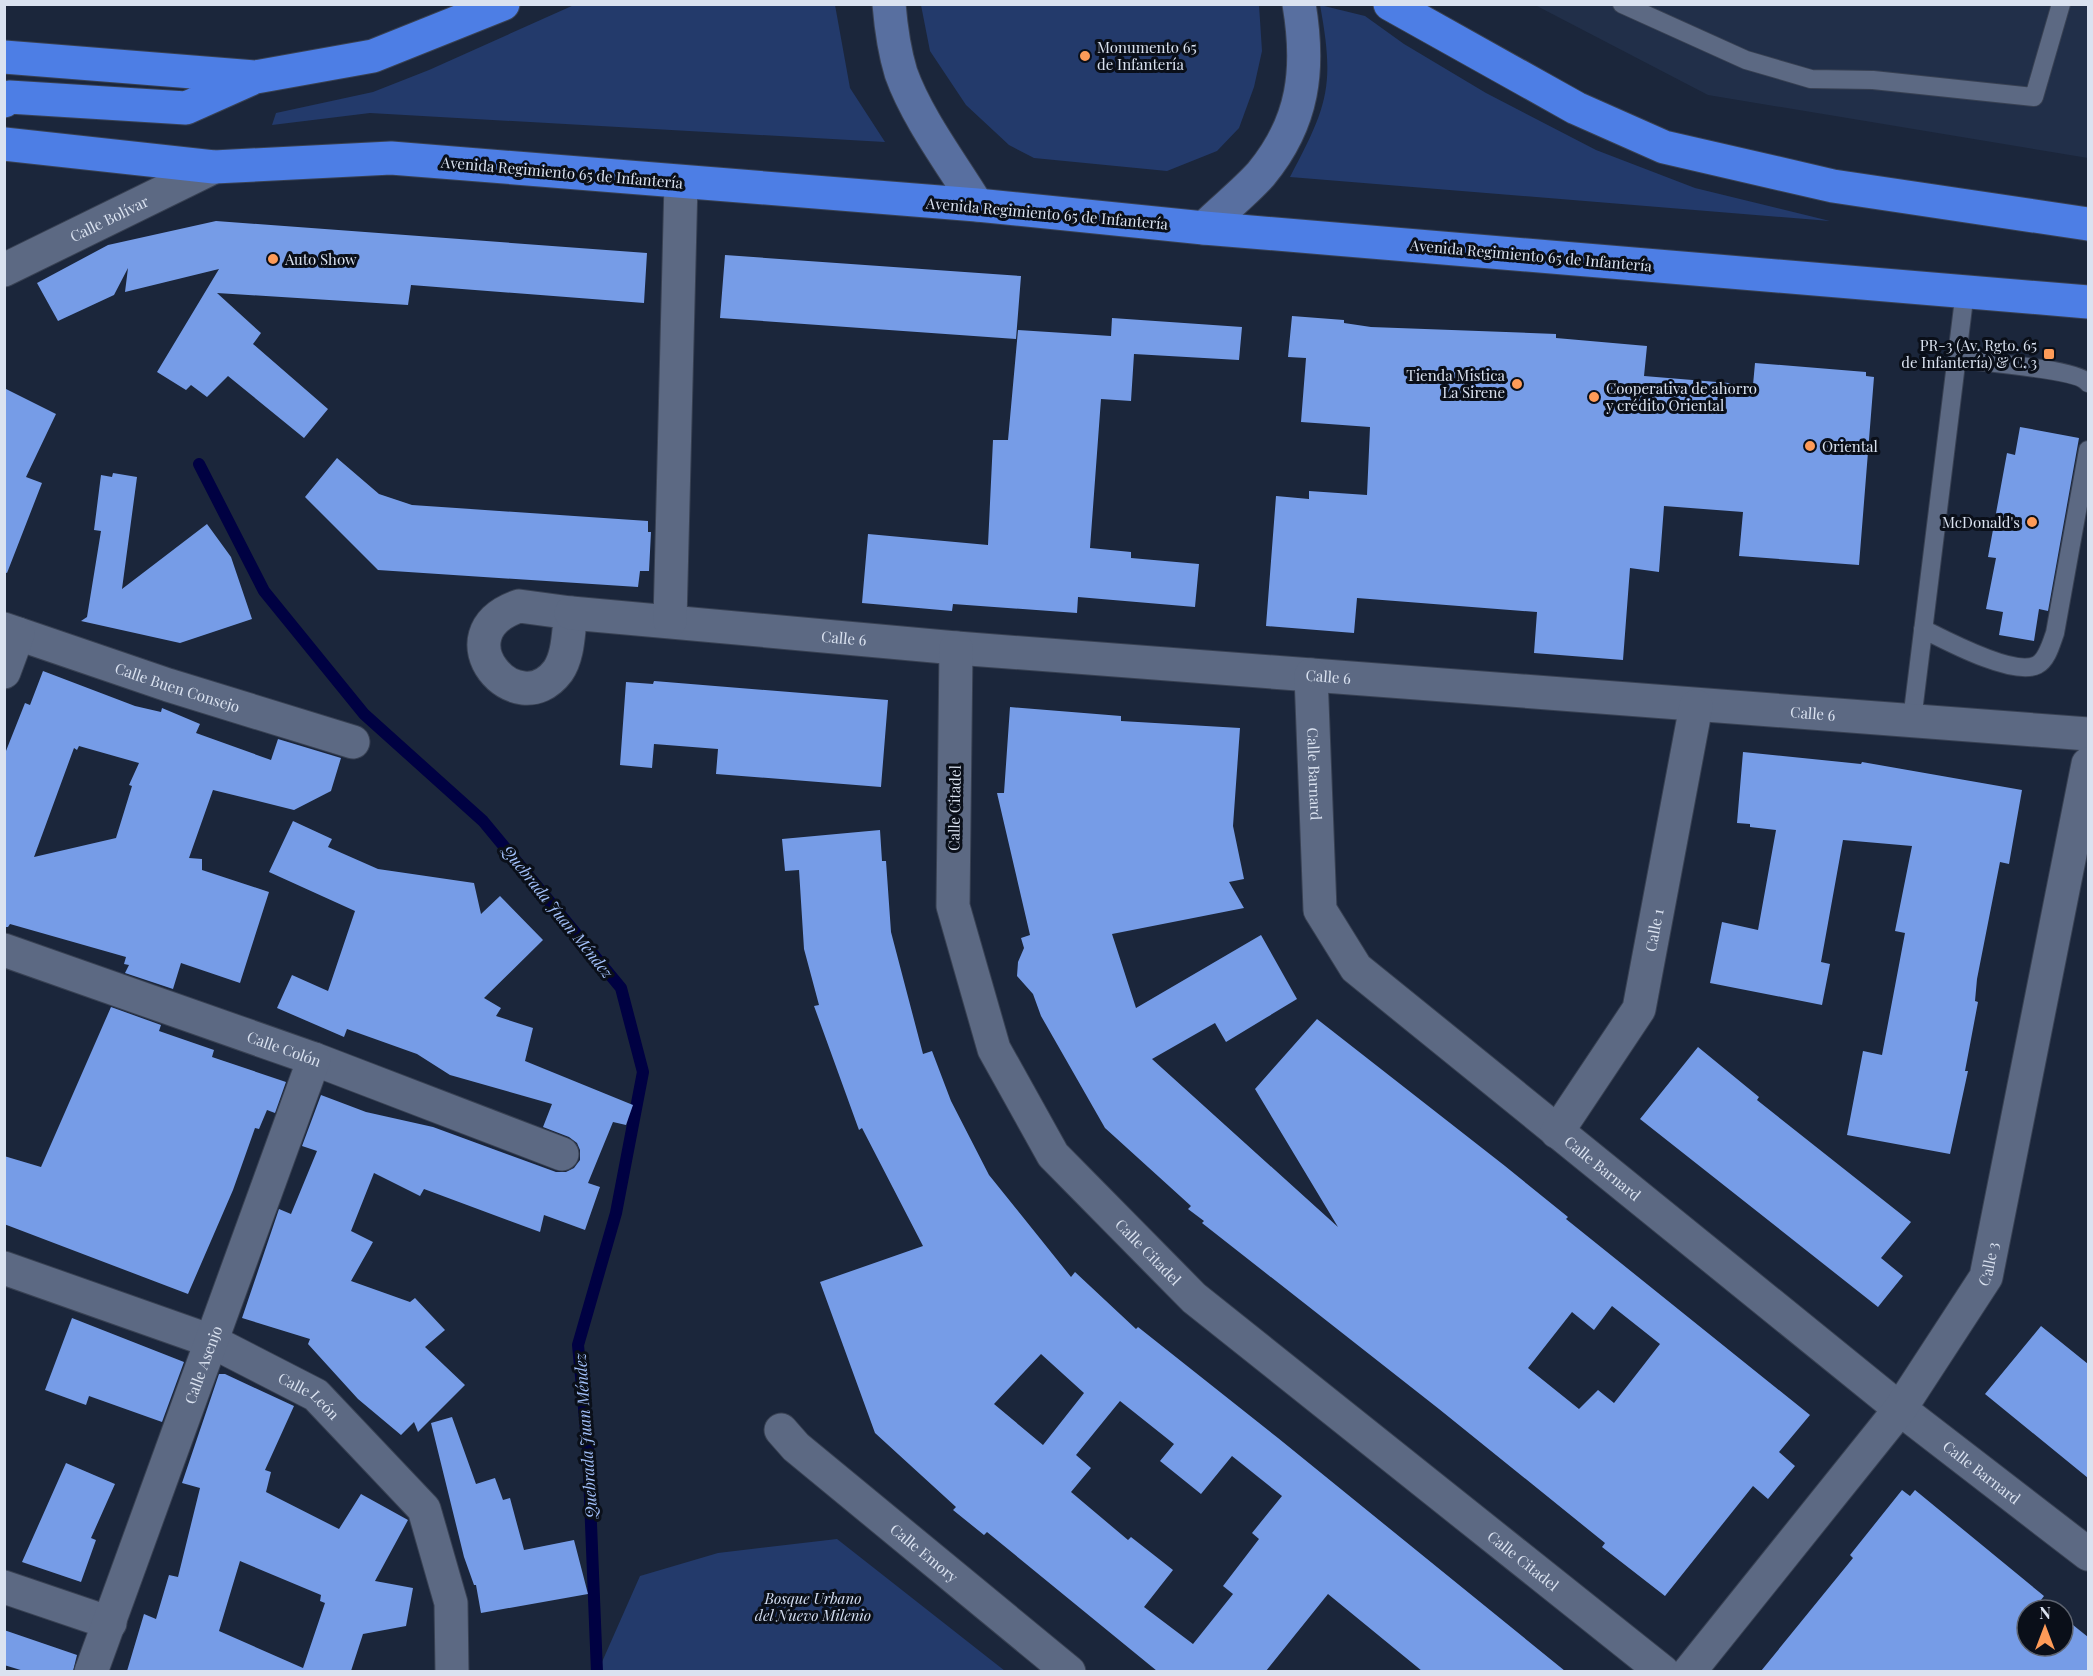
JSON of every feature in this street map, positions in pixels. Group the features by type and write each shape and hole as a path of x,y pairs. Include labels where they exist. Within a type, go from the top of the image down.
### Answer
{"highway":[{"path":"4,100 9,97 186,108 256,77 373,56 503,4"},
{"path":"1390,4 1576,108 1664,147 1833,186 2088,224"},
{"path":"4,57 256,77"},
{"name":"Avenida Regimiento 65 de Infantería","path":"4,144 214,167 391,159 977,205 1204,228 2088,302"}],"main road":[{"path":"889,4 893,42 902,74 932,132 977,205"},
{"path":"1204,228 1261,174 1285,138 1304,81 1304,31 1299,4"}],"street":[{"name":"Calle Bolívar","path":"4,270 214,167"},
{"path":"670,621 681,182"},
{"name":"Calle 6","path":"571,613 956,648 2088,734"},
{"path":"4,672 11,631"},
{"name":"Calle Buen Consejo","path":"11,631 168,685 353,742"},
{"name":"Calle Citadel","path":"956,648 953,906 994,1048 1053,1155 1194,1298 1663,1671"},
{"name":"Calle Barnard","path":"1311,675 1320,910 1356,968 1900,1409 2088,1554"},
{"name":"Calle 1","path":"1557,1132 1639,1009 1696,706"},
{"name":"Calle 3","path":"1689,1671 1900,1409 1986,1277 2088,764"},
{"name":"Calle Colón","path":"4,950 314,1059 562,1154"},
{"name":"Calle Asenjo","path":"91,1671 314,1059"},
{"name":"Calle León","path":"4,1268 211,1341 316,1395 424,1509 452,1603 452,1671"},
{"name":"Calle Emory","path":"781,1431 796,1447 1069,1671"},
{"path":"4,1587 110,1623"}],"lane":[{"path":"1622,4 1746,60 1811,80 1873,80 2034,97 2061,4"},
{"path":"1912,720 1965,291"},
{"path":"1957,359 2057,372 2084,378 2088,383"},
{"path":"1923,629 1995,661 2029,667 2038,665 2048,651 2055,633 2088,450"}],"shaded area":[{"path":"1535,5 2088,5 2088,158 1708,95"}],"green space":[{"path":"574,5 835,5 850,88 885,142 370,113 272,125 276,113 373,92 429,70"},
{"path":"921,5 1259,5 1262,51 1254,87 1239,128 1217,151 1167,171 1034,158 1009,145 966,105 930,51"},
{"path":"1320,5 1365,16 1404,44 1486,93 1596,150 1695,188 1830,221 1290,177 1313,131 1325,94 1327,56"},
{"name":"Bosque Urbano del Nuevo Milenio","path":"837,1539 1005,1671 598,1671 640,1576 718,1553"}],"building":[{"path":"216,221 647,253 644,303 411,285 408,305 217,293 261,333 253,344 328,409 304,438 228,376 207,397 191,385 186,390 157,372 219,269 125,292 128,268 114,295 58,321 37,283 108,245"},
{"path":"725,255 1021,276 1016,339 720,318"},
{"path":"1292,316 1344,320 1344,323 1371,327 1556,334 1556,338 1647,346 1644,376 1753,385 1755,363 1866,372 1866,376 1874,377 1859,565 1739,556 1743,512 1664,506 1659,572 1630,568 1623,660 1534,653 1537,612 1357,598 1354,633 1266,626 1276,496 1309,499 1309,491 1367,495 1370,427 1301,422 1306,358 1288,357"},
{"path":"1112,318 1242,327 1239,360 1134,354 1131,401 1101,399 1090,548 1131,552 1131,558 1199,564 1195,607 1078,597 1077,613 953,604 952,611 862,603 868,534 988,545 993,440 1008,440 1018,330 1111,336"},
{"path":"4,388 56,414 26,477 42,483 7,573 4,572"},
{"name":"McDonald's","path":"2020,427 2079,438 2048,611 2039,609 2034,641 1999,635 2003,612 1986,609 1996,558 1988,557 2007,453 2015,455"},
{"path":"337,458 379,494 412,505 648,521 648,532 651,532 649,571 640,571 638,587 378,570 305,497"},
{"path":"113,473 137,477 122,589 207,524 231,557 252,619 180,643 81,621 87,617 101,531 94,530 101,475 112,477"},
{"path":"43,671 135,706 161,712 162,708 200,724 196,733 271,760 278,739 341,758 331,791 294,810 213,790 189,858 202,859 202,870 269,892 240,983 181,963 173,989 125,973 129,965 124,964 126,957 10,924 4,927 4,756 25,703 30,705","holes":["79,746 139,763 129,785 132,786 116,838 34,857 74,748 77,750"]},
{"path":"654,681 888,700 881,787 716,774 718,749 654,744 652,768 620,765 626,682 653,684"},
{"path":"1010,707 1121,716 1121,721 1240,728 1233,826 1244,879 1229,882 1244,908 1112,934 1136,1008 1261,935 1297,999 1226,1042 1215,1023 1152,1059 1338,1227 1255,1089 1317,1019 1505,1166 1568,1217 1566,1219 1810,1415 1779,1452 1795,1466 1768,1499 1753,1486 1665,1596 1602,1547 1605,1543 1439,1409 1202,1223 1204,1221 1188,1209 1191,1206 1105,1128 1041,1016 1033,994 1017,976 1018,962 1024,948 1021,938 1030,935 997,793 1004,793","holes":["1612,1306 1660,1344 1614,1403 1598,1390 1579,1409 1528,1368 1572,1312 1594,1330"]},
{"path":"1743,752 1861,764 1862,762 2022,790 2009,864 2000,862 1977,979 1975,1001 1978,1002 1965,1071 1968,1071 1950,1154 1847,1135 1863,1051 1882,1055 1905,933 1895,931 1912,846 1843,840 1821,962 1830,964 1822,1005 1710,983 1722,922 1758,930 1776,830 1737,823"},
{"path":"293,821 332,839 328,847 378,869 474,883 481,914 500,896 543,940 484,998 501,1008 496,1016 533,1028 525,1061 633,1105 626,1125 613,1122 588,1183 600,1187 585,1230 544,1215 540,1232 424,1189 420,1196 374,1173 351,1231 373,1242 351,1281 410,1302 415,1298 445,1330 425,1347 465,1385 418,1432 414,1422 401,1435 358,1399 308,1344 310,1339 242,1318 279,1209 291,1214 317,1151 302,1146 321,1095 366,1112 433,1127 556,1172 566,1172 574,1168 580,1160 580,1150 577,1143 569,1137 543,1127 552,1104 450,1075 417,1054 347,1029 344,1037 277,1008 292,975 328,991 355,911 269,872"},
{"path":"880,830 882,861 886,861 891,932 923,1054 932,1051 951,1101 989,1175 1071,1277 1075,1272 1136,1329 1138,1327 1278,1438 1565,1671 1422,1671 1328,1594 1266,1671 1157,1671 987,1532 984,1535 953,1510 956,1507 875,1433 820,1282 923,1246 862,1128 859,1130 814,1006 819,1005 804,949 799,870 785,871 782,839","holes":["1041,1354 1084,1393 1043,1445 994,1404","1120,1401 1174,1444 1160,1461 1201,1494 1232,1456 1282,1496 1252,1533 1259,1539 1223,1586 1233,1594 1193,1644 1144,1607 1173,1570 1131,1537 1128,1540 1071,1492 1091,1468 1076,1455"]},
{"path":"111,1007 161,1025 159,1031 214,1050 212,1057 286,1082 275,1113 267,1110 259,1129 255,1128 233,1190 188,1294 4,1224 4,1156 41,1167"},
{"path":"1698,1047 1759,1097 1757,1100 1911,1222 1881,1258 1903,1276 1878,1307 1640,1119"},
{"path":"72,1318 184,1362 162,1422 89,1396 86,1405 45,1390"},
{"path":"2041,1326 2088,1364 2088,1478 1985,1394"},
{"path":"219,1374 225,1374 294,1406 265,1470 271,1472 266,1492 339,1529 361,1494 408,1520 375,1581 413,1588 406,1626 363,1634 351,1671 127,1671 144,1614 156,1619 169,1575 178,1577 200,1488 182,1483","holes":["240,1561 321,1595 320,1601 325,1603 303,1668 219,1631"]},
{"path":"452,1417 476,1484 495,1478 503,1500 510,1498 524,1550 574,1540 588,1594 481,1613 476,1585 474,1585 464,1557 431,1423"},
{"path":"66,1463 115,1484 91,1538 96,1540 81,1582 22,1562"},
{"path":"1902,1490 1910,1496 1915,1490 2044,1596 2042,1598 2015,1598 2015,1658 2075,1658 2075,1627 2088,1637 2088,1671 1761,1671 1853,1558 1850,1555"},
{"path":"4,1630 77,1655 73,1671 24,1671 4,1665"}],"waterway":[{"name":"Quebrada Juan Méndez","path":"199,464 264,591 364,714 483,821 621,988 643,1072 616,1213 578,1345 588,1450 597,1672"}],"place":[{"name":"Monumento 65 de Infantería","path":"1085,56"},
{"name":"Auto Show","path":"273,259"},
{"name":"PR-3 (Av. Rgto. 65 de Infantería) & C. 3","path":"2049,354"},
{"name":"Tienda Mistica La Sirene","path":"1517,384"},
{"name":"Cooperativa de ahorro y crédito Oriental","path":"1594,397"},
{"name":"Oriental","path":"1810,446"},
{"name":"McDonald's","path":"2032,522"}]}
